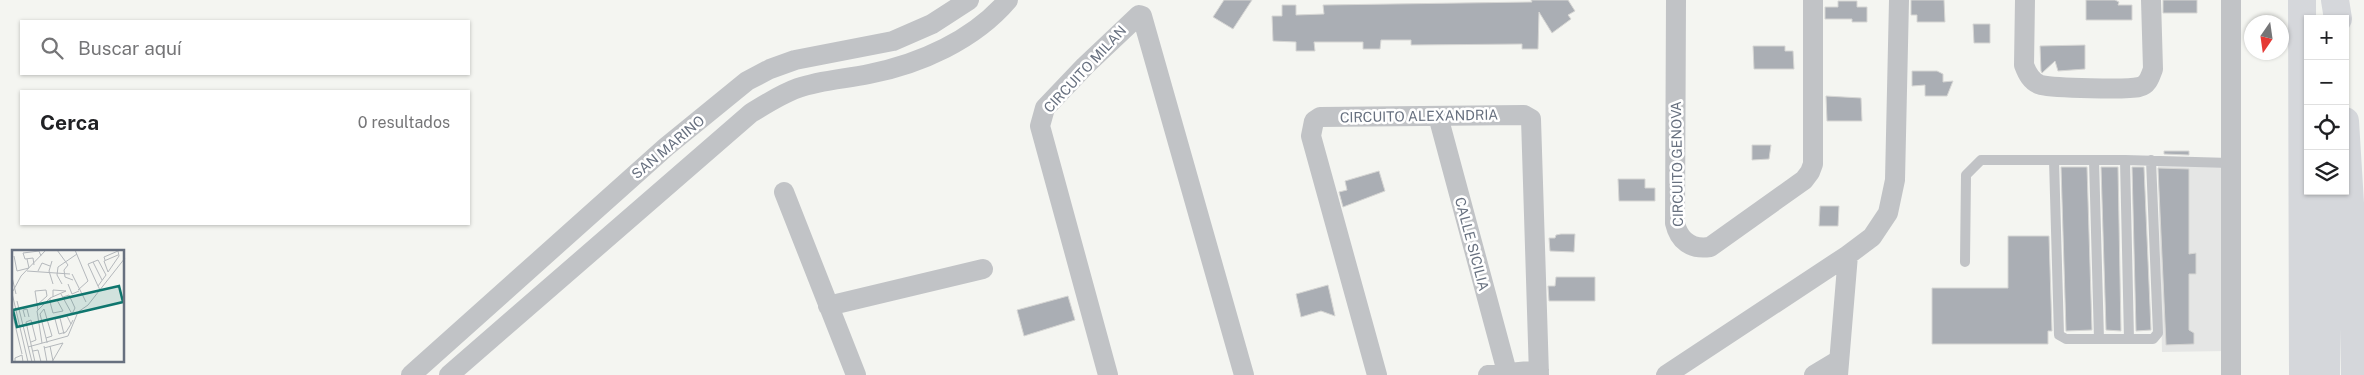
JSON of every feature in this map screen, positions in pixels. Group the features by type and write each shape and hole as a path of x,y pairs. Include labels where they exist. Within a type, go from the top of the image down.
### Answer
{"highway":[{"path":"2302,0 2303,375"},
{"path":"2325,0 2326,15"},
{"path":"2335,0 2337,15"},
{"path":"2347,150 2359,296 2359,328 2355,375"},
{"path":"2326,195 2326,375"}],"street":[{"name":"SAN MARINO","path":"421,371 659,154 747,81 770,69 794,60 893,41 932,24 969,0"},
{"name":"SAN MARINO","path":"449,375 751,113 777,97 798,88 870,74 911,63 952,44 978,28 1008,0"},
{"name":"CIRCUITO GENOVA","path":"1676,0 1675,222 1683,240 1700,248 1710,247 1804,180 1810,172 1813,164 1813,0"},
{"path":"1666,375 1848,255 1872,237 1888,213 1895,180 1899,0"},
{"path":"2025,0 2024,65 2032,80 2040,85 2139,88 2149,79 2152,70 2151,0"},
{"path":"2230,0 2231,375"},
{"name":"CIRCUITO MILAN","path":"1108,375 1040,126 1045,108 1085,66 1139,15 1142,16 1244,375"},
{"name":"CIRCUITO ALEXANDRIA","path":"1377,375 1311,136 1311,128 1314,121 1320,117 1524,115 1529,117 1532,122 1539,373"},
{"name":"CALLE SICILIA","path":"1438,116 1497,374"},
{"path":"784,192 856,375"},
{"path":"1814,375 1838,368 1848,255"},
{"path":"828,306 983,269"},
{"path":"1497,374 1539,373"}],"lane":[{"path":"1965,262 1966,175 1980,160 2151,160 2230,163"},
{"path":"2054,160 2059,335 2066,338 2153,339 2158,333 2151,160"},
{"path":"2094,160 2099,339"},
{"path":"2125,160 2129,339"}],"shaded area":[{"path":"2158,163 2226,166 2227,351 2162,352"}],"building":[{"path":"1224,0 1252,0 1233,29 1213,17"},
{"path":"1531,0 1568,0 1575,11 1568,15 1571,19 1552,33 1539,12 1538,49 1522,49 1522,44 1411,45 1411,40 1381,40 1380,49 1363,49 1363,42 1314,42 1315,51 1296,51 1296,42 1273,41 1272,16 1282,16 1282,5 1296,5 1296,15 1324,14 1323,5 1532,2"},
{"path":"1911,0 1944,0 1945,22 1917,22 1917,15 1911,15"},
{"path":"2086,0 2115,0 2119,2 2118,5 2132,5 2132,20 2086,20"},
{"path":"2163,0 2197,0 2197,13 2163,13"},
{"path":"1838,1 1857,1 1857,7 1867,7 1867,22 1852,22 1852,19 1825,19 1825,7 1838,7"},
{"path":"1973,24 1990,24 1990,43 1974,43"},
{"path":"2085,45 2085,69 2058,71 2055,61 2042,73 2040,46"},
{"path":"1753,46 1785,46 1785,51 1793,51 1794,69 1754,69"},
{"path":"1912,71 1937,71 1943,74 1943,82 1953,81 1947,96 1925,96 1925,85 1912,86"},
{"path":"1826,96 1861,98 1862,121 1827,121"},
{"path":"1752,145 1771,145 1769,159 1752,160"},
{"path":"2164,151 2189,151 2189,155 2164,154"},
{"path":"2061,167 2087,167 2092,330 2066,331"},
{"path":"2101,167 2118,167 2121,331 2106,330"},
{"path":"2132,167 2144,167 2151,330 2136,331"},
{"path":"2158,168 2189,169 2189,254 2196,253 2196,274 2189,274 2189,330 2194,333 2194,344 2166,345"},
{"path":"1379,171 1385,191 1343,207 1339,192 1347,190 1345,181"},
{"path":"1618,179 1645,179 1645,188 1655,188 1655,201 1619,201"},
{"path":"1820,206 1839,206 1838,226 1819,226"},
{"path":"1575,234 1574,252 1550,251 1549,238 1555,238 1556,235"},
{"path":"2008,236 2049,236 2052,331 2048,331 2048,344 1932,344 1932,288 2008,288"},
{"path":"1556,277 1595,277 1595,301 1549,301 1548,286 1555,286"},
{"path":"1328,285 1335,316 1321,311 1301,317 1296,294"},
{"path":"1068,296 1075,320 1024,336 1017,310"}]}
